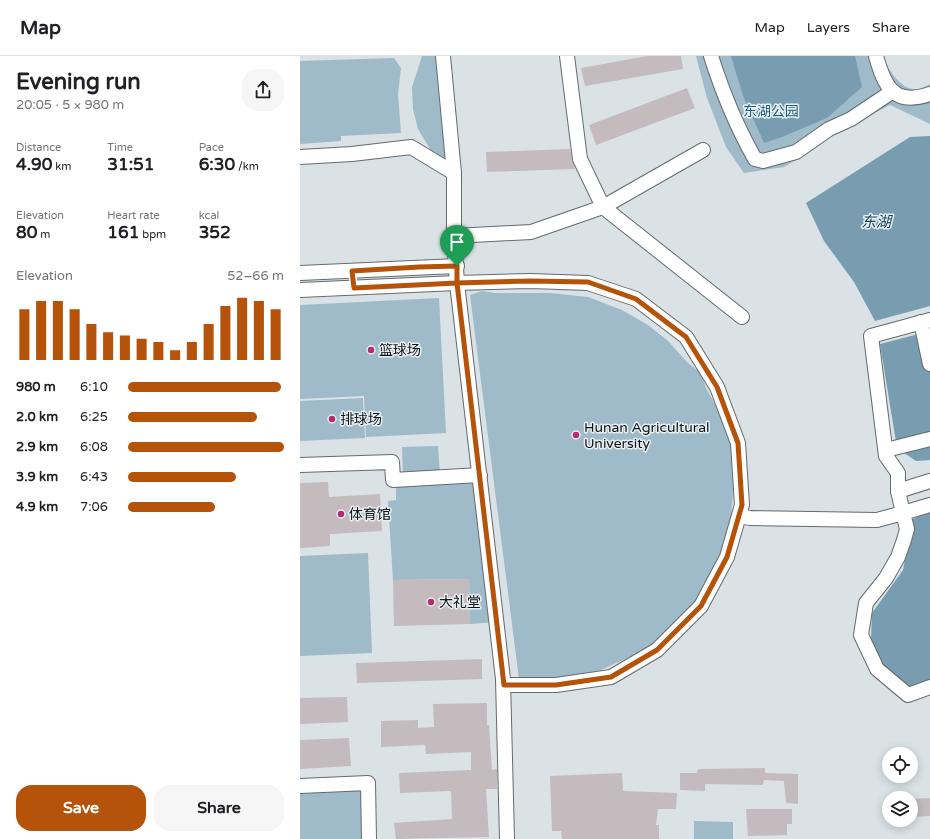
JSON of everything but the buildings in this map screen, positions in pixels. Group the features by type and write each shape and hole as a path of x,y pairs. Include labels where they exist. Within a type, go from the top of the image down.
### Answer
{"street":[{"path":"443,56 454,173 454,236 457,283 504,685 507,839"},
{"path":"567,56 580,159 603,207 742,317"},
{"path":"711,56 723,94 738,129 755,159 763,161 796,152 829,129 856,116 893,91"},
{"path":"876,56 880,71 893,91 901,97 928,99"},
{"path":"300,157 352,154 411,147 454,173"},
{"path":"454,236 531,232 603,207 703,150"},
{"path":"300,273 352,266 457,266"},
{"path":"352,266 354,288"},
{"path":"300,290 457,283 531,281 588,282 636,299 686,337 717,387 738,443 742,505 727,557 701,606 657,650 611,677 556,685 504,685"},
{"path":"930,364 924,324 871,336 889,450 886,456 898,473 898,491 907,529 898,557 886,578 866,603 861,635 877,669 908,695 930,687"},
{"path":"889,450 930,439"},
{"path":"300,465 392,462 393,480 480,475"},
{"path":"898,491 930,481"},
{"path":"739,516 750,518 877,520 930,505"},
{"path":"300,786 368,783 369,839"}],"green space":[{"path":"422,56 441,56 447,160 433,154 418,129 413,109 412,87"},
{"name":"东湖公园","path":"696,56 883,56 892,73 906,87 918,89 930,84 930,124 890,105 831,135 809,152 784,167 744,173 726,147 707,98"},
{"path":"394,58 401,68 398,94 401,133 341,136 341,141 300,144 300,61"},
{"path":"482,291 495,293 550,293 588,297 622,310 648,325 668,341 688,363 701,373 706,388 720,413 733,453 733,493 731,516 726,541 696,605 653,646 601,670 551,679 519,679 470,295"},
{"name":"篮球场","path":"439,298 446,433 366,437 364,396 300,399 300,305"},
{"name":"排球场","path":"363,398 365,438 300,441 300,401"},
{"path":"438,446 440,473 403,475 402,447"},
{"path":"477,482 496,622 470,624 469,579 393,580 388,501 396,500 396,487"},
{"path":"368,553 372,653 300,656 300,556"},
{"path":"368,783 369,839 300,839 300,786"},
{"path":"694,821 733,822 733,839 694,839"}],"water":[{"path":"731,56 855,56 862,87 827,118 764,143 743,96"},
{"name":"东湖","path":"930,136 930,306 875,321 854,282 824,241 806,203 910,137"},
{"path":"930,331 930,460 916,461 897,448 880,344"},
{"path":"930,511 930,680 911,687 882,668 871,640 872,613 903,570 913,519"}],"place":[{"name":"篮球场","path":"371,350"},
{"name":"排球场","path":"332,419"},
{"name":"Hunan Agricultural University","path":"576,435"},
{"name":"体育馆","path":"341,514"},
{"name":"大礼堂","path":"431,602"}],"route":[{"path":"457,266 352,271 354,288 457,283 504,685 556,685 611,677 657,650 701,606 727,557 742,505 738,443 717,387 686,337 636,299 588,282 531,281 457,283 457,266"}]}
